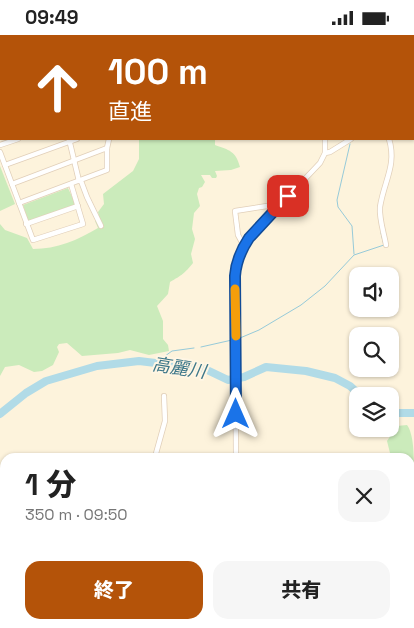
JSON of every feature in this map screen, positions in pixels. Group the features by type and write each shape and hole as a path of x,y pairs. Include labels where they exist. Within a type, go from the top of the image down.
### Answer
{"street":[{"path":"0,145 15,140"},
{"path":"5,165 69,140 80,181 101,226"},
{"path":"19,203 108,170 107,149 109,140"},
{"path":"236,453 236,268 244,246 320,163 325,153 325,140"},
{"path":"325,153 349,140"},
{"path":"386,245 380,206 390,172 392,151 388,140"},
{"path":"12,184 107,149"},
{"path":"0,152 33,240 83,224 70,184"},
{"path":"26,224 78,206"},
{"path":"244,246 238,235 234,211 267,206 272,214"},
{"path":"156,453 165,421 164,396"}],"green space":[{"path":"139,140 215,140 215,145 234,154 240,167 231,170 215,171 216,178 212,178 210,175 201,175 205,182 199,188 197,194 200,206 194,213 192,229 195,239 191,254 193,263 183,274 170,282 168,294 157,306 163,321 163,339 168,345 169,351 149,355 130,350 82,356 67,343 59,344 57,347 59,352 53,365 42,371 34,372 19,365 5,367 0,376 0,224 5,230 27,238 33,249 42,249 67,243 83,236 98,228 95,221 99,217 98,212 104,204 103,194 133,171 139,159"},
{"path":"0,166 15,204 0,211"},
{"path":"68,188 75,203 74,205 28,221 23,205"},
{"path":"407,425 414,453 390,453 387,441 390,437 399,437 399,426"}],"waterway":[{"path":"350,144 337,200 338,207 352,226 354,254"},
{"path":"240,338 259,330 301,305 325,286 354,255 384,245 381,233"},
{"path":"201,347 232,340"},
{"path":"154,364 172,351 194,348"},
{"name":"高麗川","path":"0,414 26,393 46,381 97,366 139,361 205,369 228,380 244,377 266,367 306,371 335,378 351,387"},
{"name":"高麗川","path":"399,413 414,413"}],"slow traffic":[{"path":"235,289 236,336"}],"route":[{"path":"236,414 235,276 237,261 249,238 288,196"}]}
